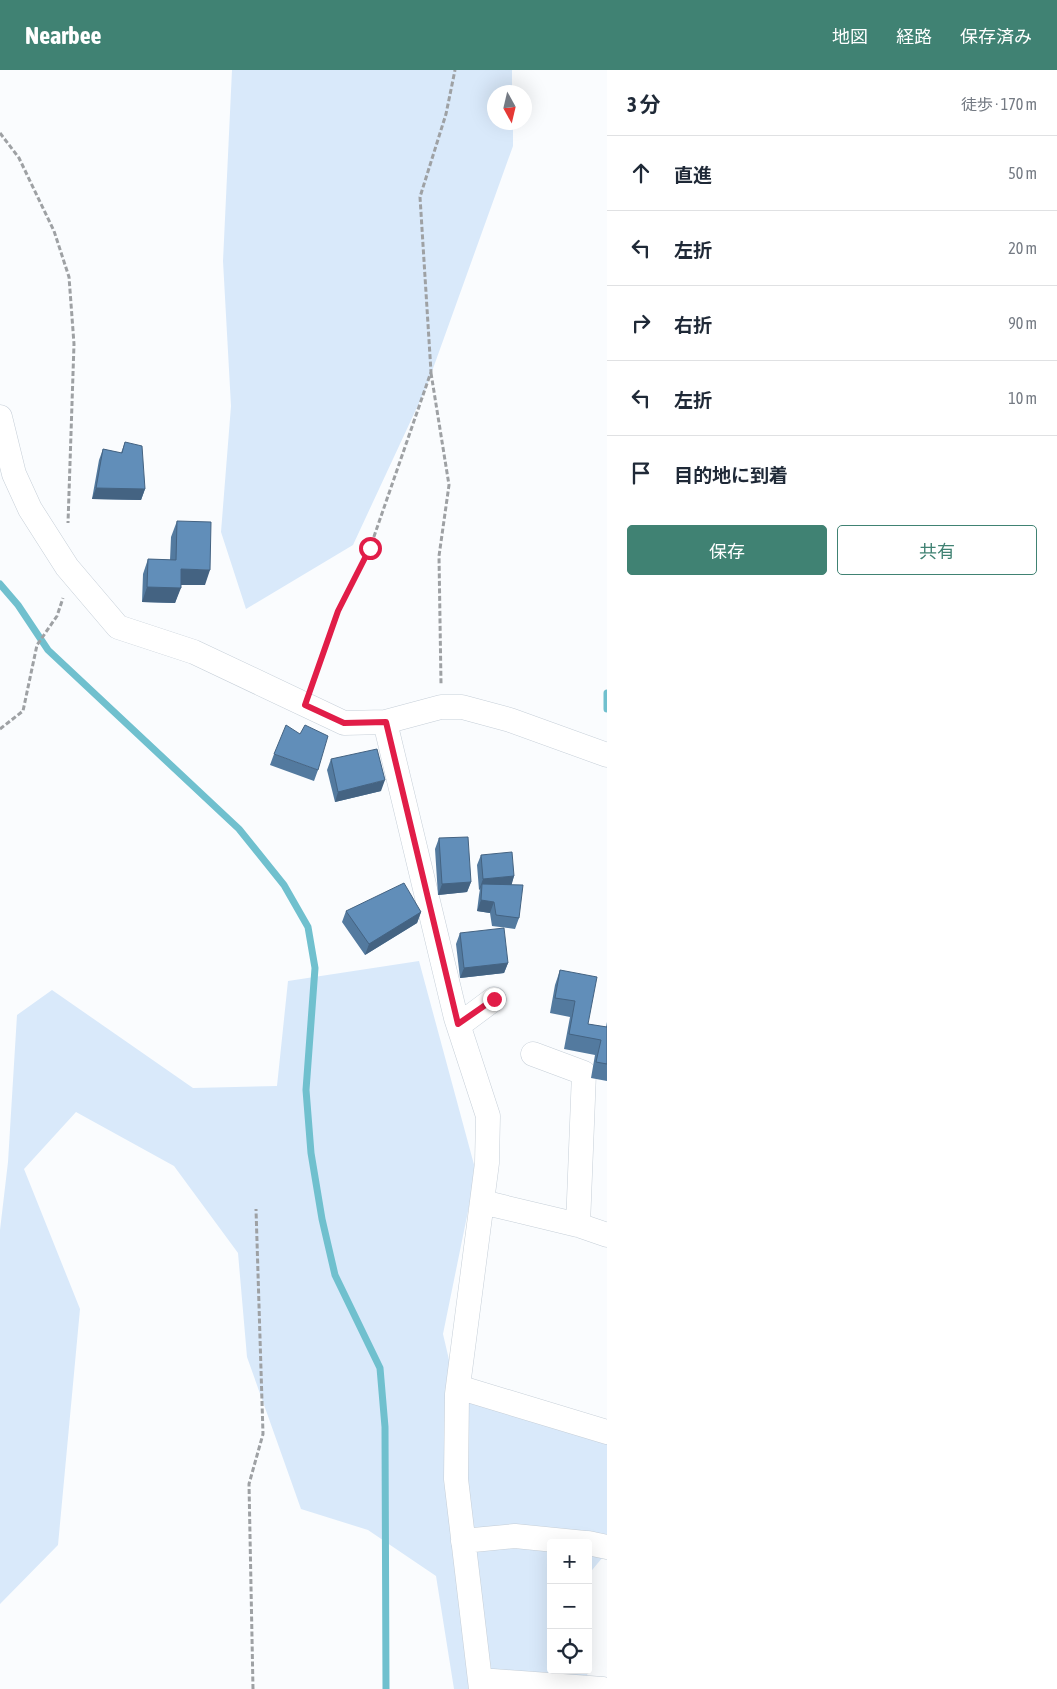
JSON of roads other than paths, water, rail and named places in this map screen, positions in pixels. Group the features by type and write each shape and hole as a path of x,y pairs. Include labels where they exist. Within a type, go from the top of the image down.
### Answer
{"street":[{"path":"0,417 14,474 30,509 67,567 118,627 194,652 344,723 386,722 441,707 462,707 510,720 607,755"},
{"path":"386,722 458,1024 488,1116 487,1163 458,1387 456,1479 481,1685 603,1689"},
{"path":"458,1024 494,999"},
{"path":"533,1054 584,1072 578,1225"},
{"path":"482,1202 578,1225 607,1235"},
{"path":"458,1387 607,1432"},
{"path":"463,1541 515,1536 547,1539"},
{"path":"592,1544 607,1547"}],"waterway":[{"path":"0,584 18,605 48,650 239,829 284,885 308,927 315,968 306,1090 311,1153 322,1219 335,1275 380,1368 385,1427 386,1689"},
{"path":"607,693 607,709"}]}
